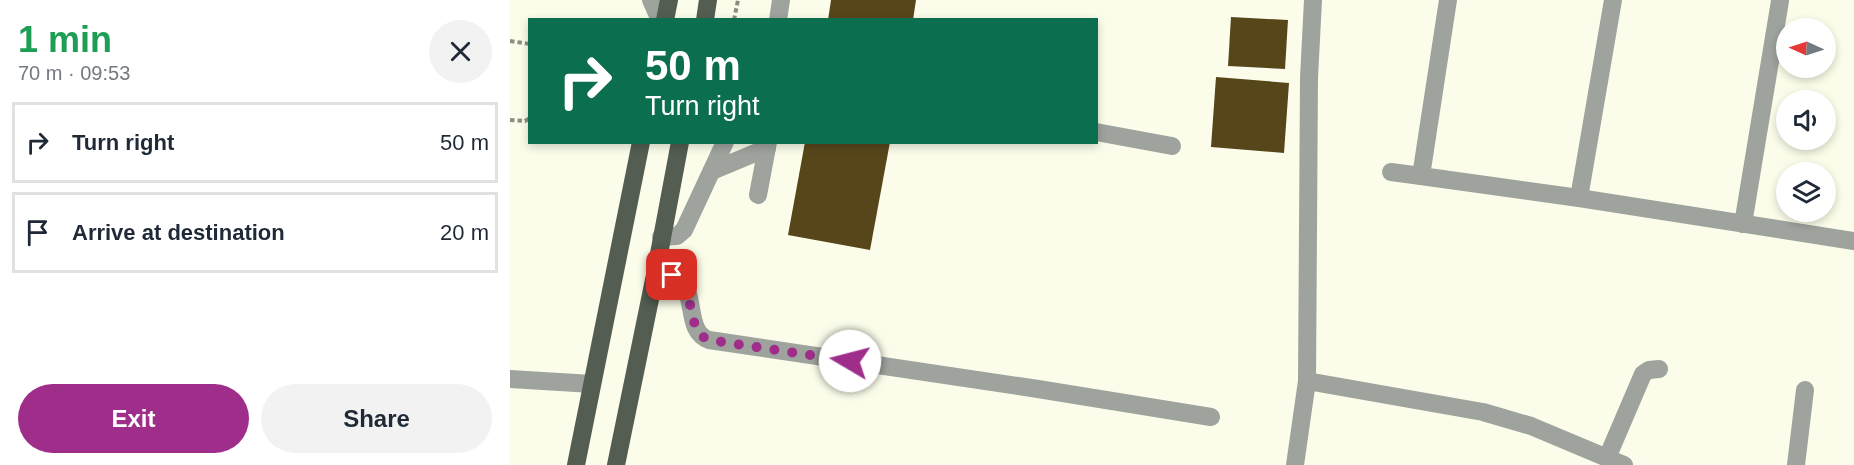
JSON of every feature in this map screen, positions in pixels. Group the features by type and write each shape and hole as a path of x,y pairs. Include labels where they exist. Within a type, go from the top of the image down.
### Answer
{"main road":[{"path":"665,18 669,0"},
{"path":"705,18 708,0"},
{"path":"576,465 641,144"},
{"path":"615,465 680,144"}],"street":[{"path":"651,0 659,18"},
{"path":"778,18 781,0"},
{"path":"1295,465 1307,381 1309,78 1313,0"},
{"path":"1421,176 1448,0"},
{"path":"1579,198 1612,0"},
{"path":"1743,224 1780,1"},
{"path":"1098,132 1172,146"},
{"path":"661,237 676,236 684,230 724,144"},
{"path":"712,171 768,145"},
{"path":"758,195 768,145"},
{"path":"1391,172 1579,198 1854,241"},
{"path":"656,270 681,280 686,289 697,331 702,338 709,340 1211,417"},
{"path":"1607,458 1643,374 1649,370 1659,369"},
{"path":"510,379 592,384"},
{"path":"1307,381 1483,411 1531,426 1624,465"},
{"path":"1796,465 1805,390"}],"path":[{"path":"734,18 738,0"},
{"path":"510,41 528,44"},
{"path":"510,120 528,119"}],"building":[{"path":"831,0 916,0 913,18 828,18"},
{"path":"1231,17 1288,20 1285,69 1228,66"},
{"path":"1216,77 1289,83 1284,153 1211,147"},
{"path":"805,144 890,144 870,250 788,235"}],"route":[{"path":"672,275 681,280 686,289 697,331 702,338 850,361"}]}
